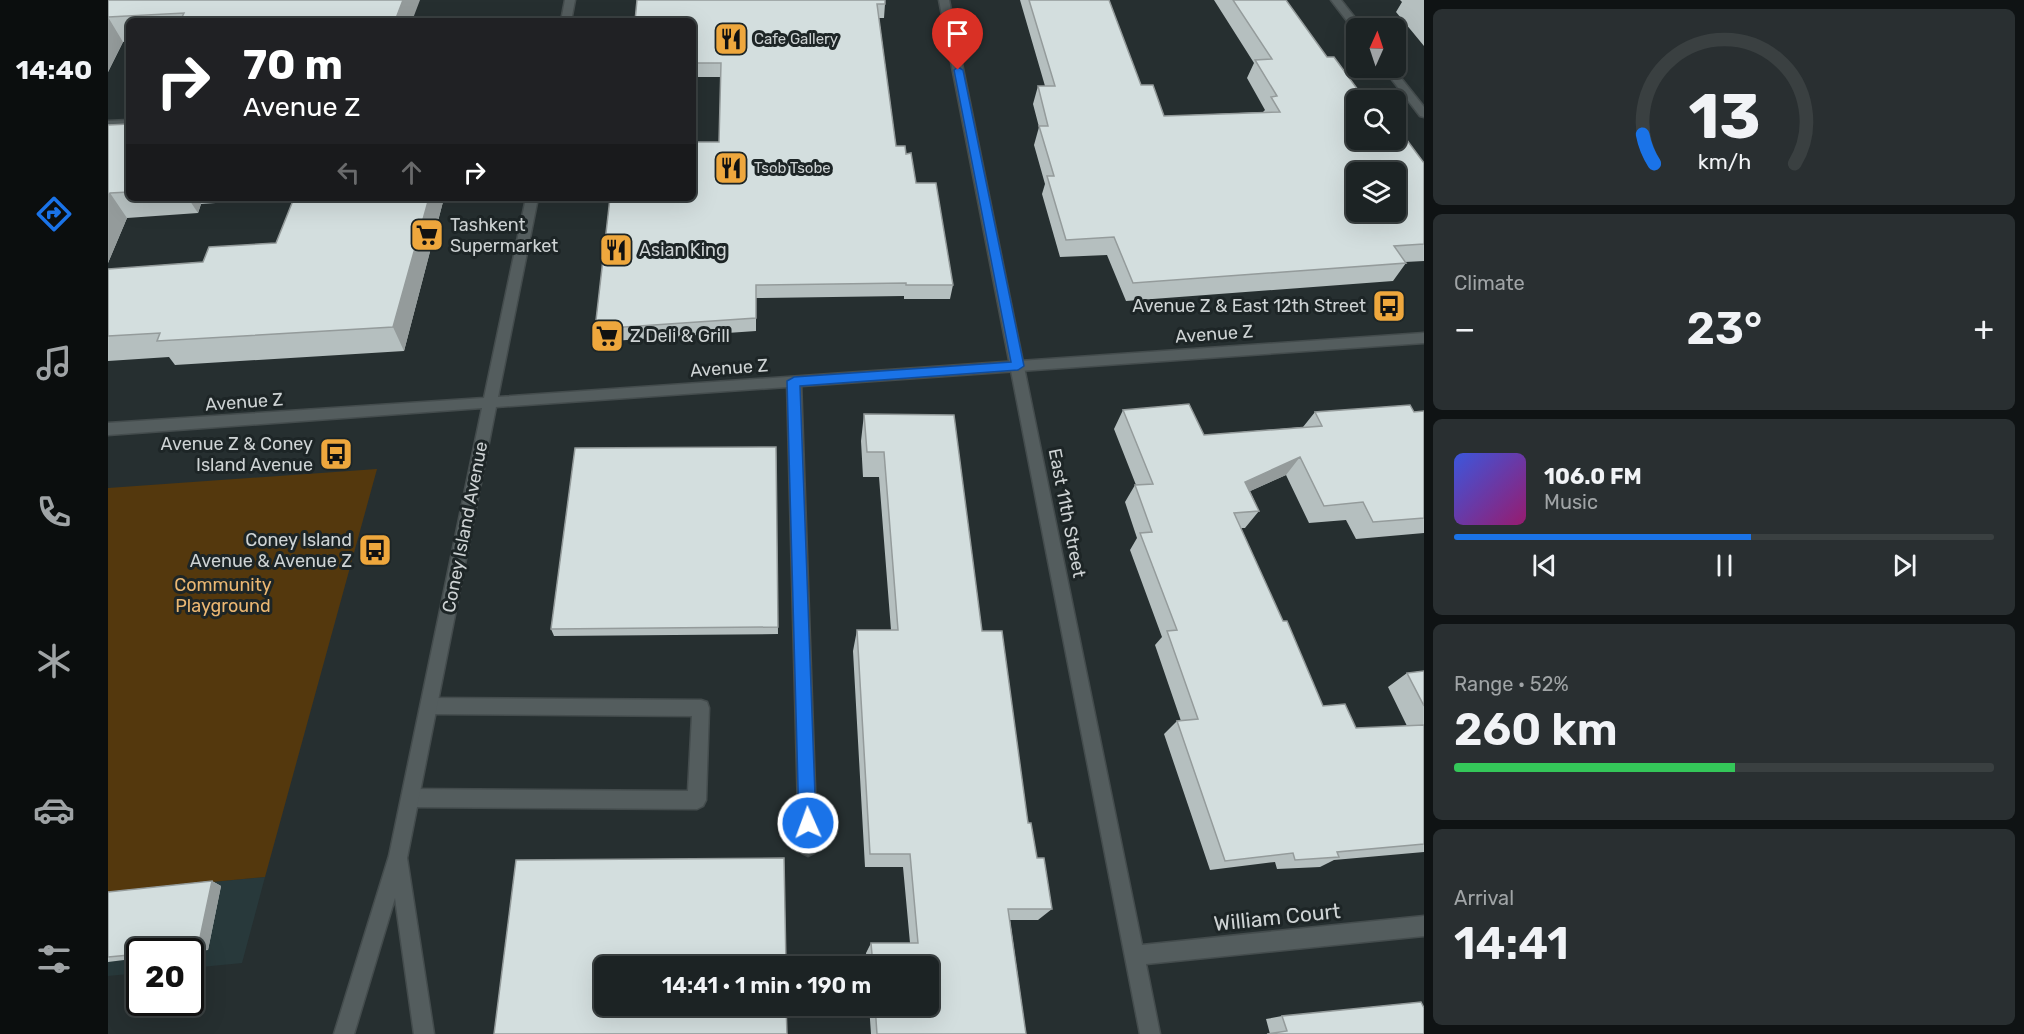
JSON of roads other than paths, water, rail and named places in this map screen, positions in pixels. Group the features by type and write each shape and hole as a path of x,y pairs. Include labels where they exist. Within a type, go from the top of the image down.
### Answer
{"street":[{"path":"567,18 570,0"},
{"name":"East 11th Street","path":"944,0 1150,1034"},
{"path":"1336,0 1350,18"},
{"path":"1396,78 1424,114"},
{"path":"108,124 126,123"},
{"name":"Coney Island Avenue","path":"344,1034 398,856 531,201"},
{"name":"Avenue Z","path":"108,429 1424,338"},
{"path":"794,381 808,847"},
{"path":"411,798 697,800 701,708 429,706"},
{"name":"Coney Island Avenue","path":"398,856 424,1034"},
{"name":"William Court","path":"1135,956 1424,926"}],"place":[{"name":"Cafe Gallery","path":"731,39"},
{"name":"Tsob Tsobe","path":"731,168"},
{"name":"Tashkent Supermarket","path":"427,235"},
{"name":"Asian King","path":"616,250"},
{"name":"Avenue Z & East 12th Street","path":"1389,306"},
{"name":"Z Deli & Grill","path":"607,336"},
{"name":"Avenue Z & Coney Island Avenue","path":"336,454"},
{"name":"Coney Island Avenue & Avenue Z","path":"375,550"}],"park label":[{"name":"Community Playground","path":"223,595"}]}
